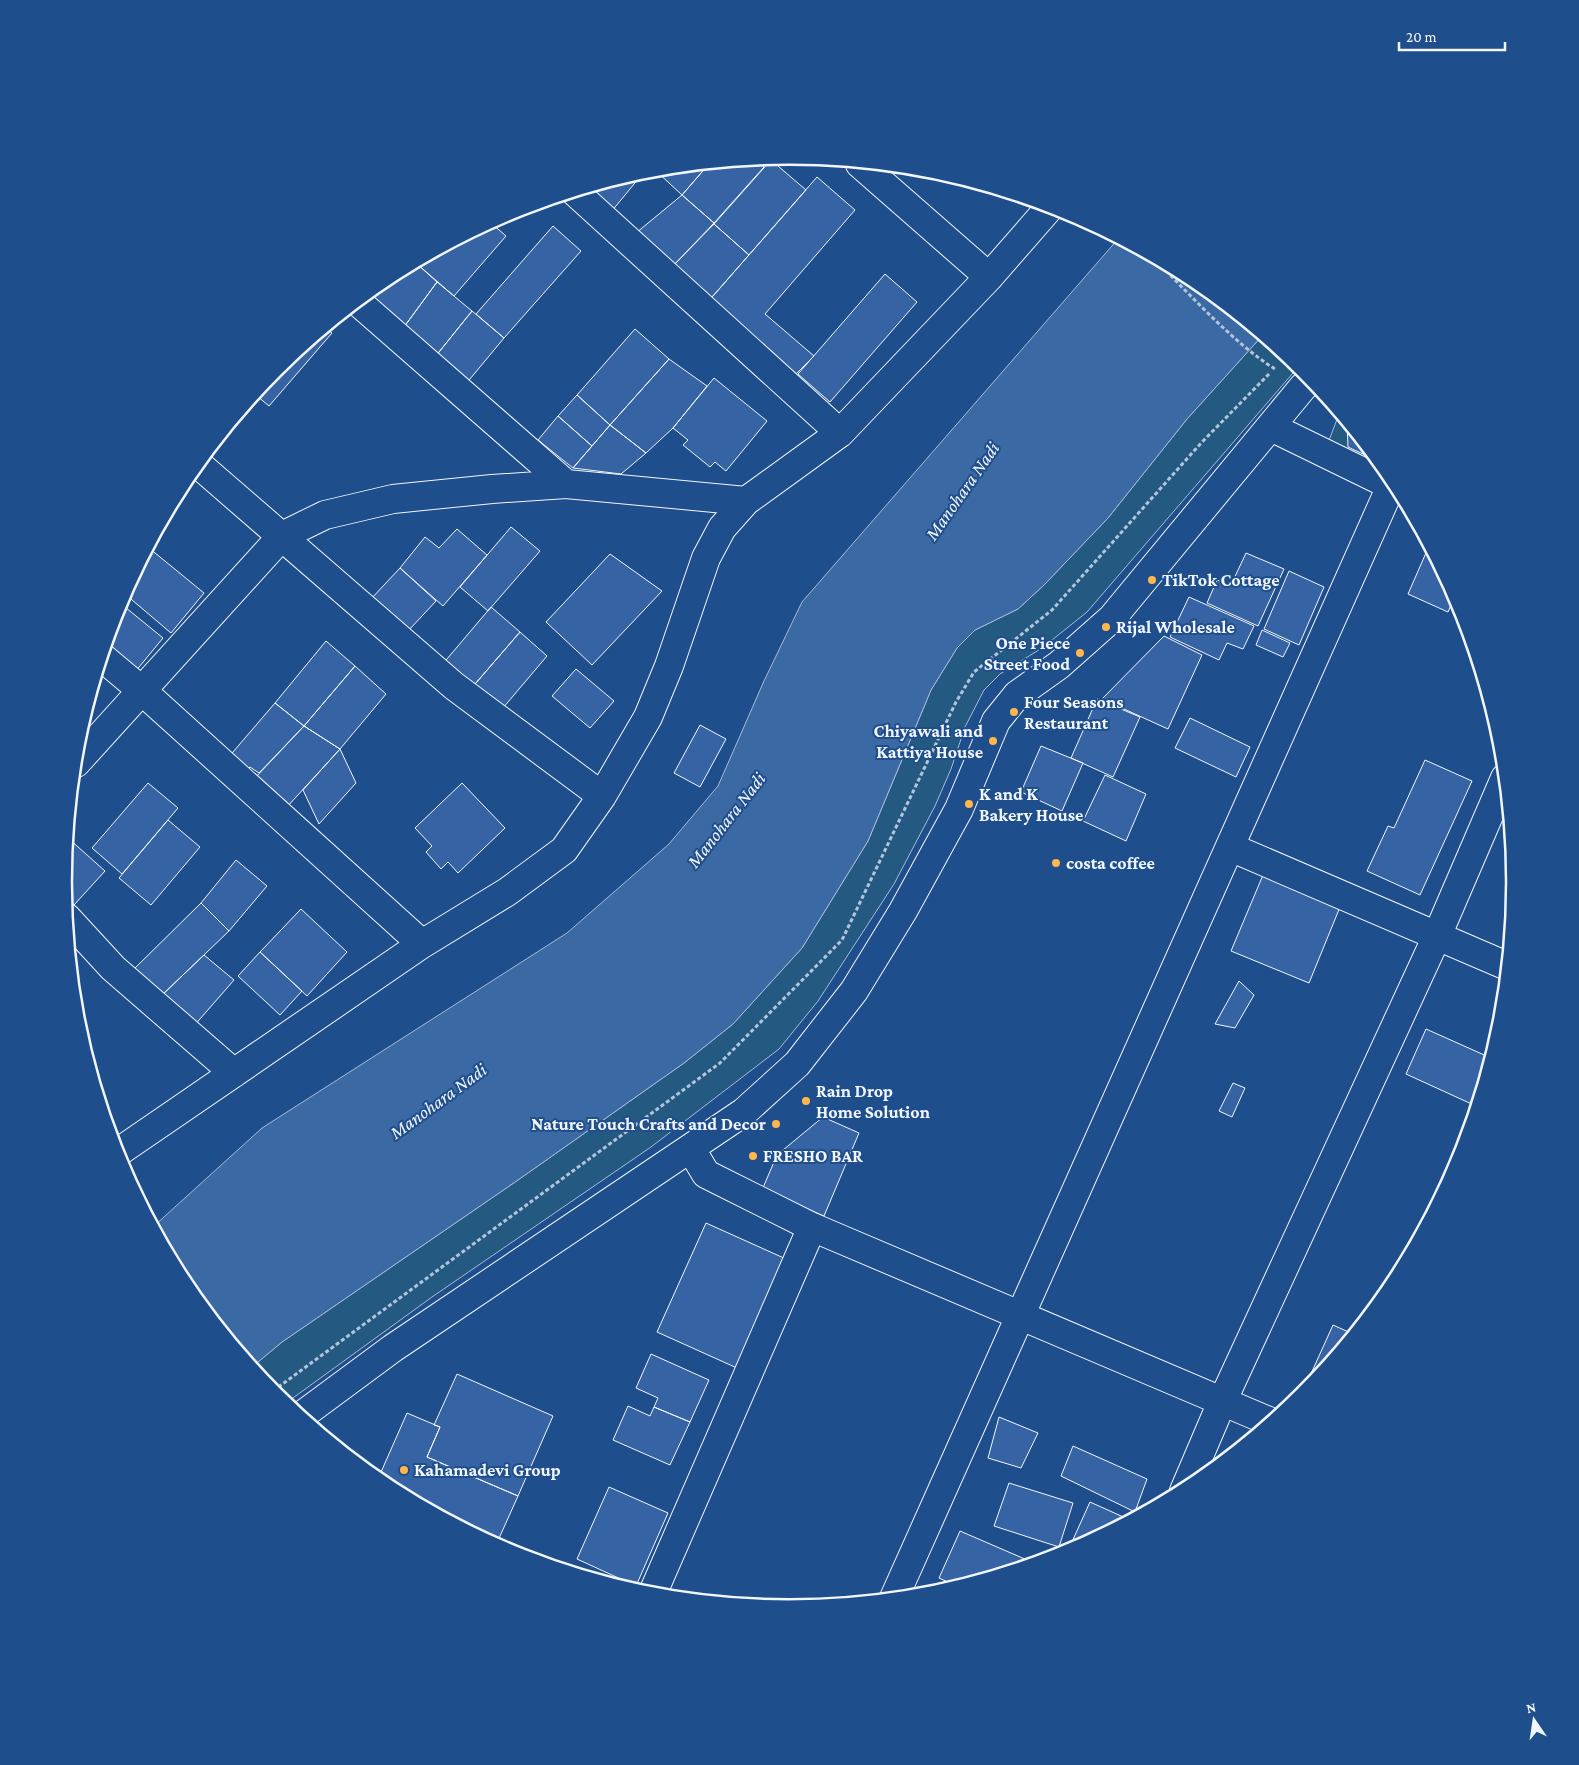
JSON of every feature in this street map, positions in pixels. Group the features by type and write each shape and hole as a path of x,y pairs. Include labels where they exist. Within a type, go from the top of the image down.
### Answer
{"street":[{"path":"867,170 989,277"},
{"path":"581,197 840,433"},
{"path":"124,1148 422,944 507,892 564,850 602,796 648,718 669,666 706,558 722,528 746,501 840,433 989,277 1045,213"},
{"path":"363,307 566,484"},
{"path":"307,1412 393,1348 744,1112 797,1064 854,990 903,911 959,809 996,721 1017,695 1059,665 1112,618 1305,385"},
{"path":"1271,428 1385,482"},
{"path":"204,469 454,686 602,796"},
{"path":"85,752 140,689 282,536 325,515 393,499 566,484 746,501"},
{"path":"897,1591 1022,1317 1230,847 1392,494"},
{"path":"108,662 422,944"},
{"path":"1190,1478 1222,1402 1437,936 1500,789"},
{"path":"1230,847 1501,964"},
{"path":"74,925 113,968 234,1073"},
{"path":"691,1149 706,1174 812,1227 1265,1419"},
{"path":"656,1587 812,1227"}],"path":[{"path":"1173,277 1262,361"},
{"path":"280,1386 720,1063 842,940 956,702 974,672 1052,610 1202,442 1280,362"}],"shaded area":[{"path":"1258,340 1293,373 1087,612 1042,648 1000,674 984,690 965,727 951,769 935,806 894,884 818,1001 779,1049 651,1147 432,1297 293,1398 257,1363 282,1342 684,1063 733,1024 802,948 868,841 931,690 957,648 975,630 1018,609 1044,585 1108,518 1187,419"},
{"path":"1337,420 1376,470 1328,443"}],"water":[{"name":"Manohara Nadi","path":"1114,243 1188,286 1258,340 1187,419 1108,518 1044,585 1018,609 975,630 957,648 931,690 868,841 802,948 733,1024 684,1063 282,1342 257,1363 221,1319 193,1281 158,1222 262,1128 567,933 669,844 718,786 764,681 802,602"}],"building":[{"path":"766,166 777,166 806,190 749,255 714,224"},
{"path":"764,167 714,223 682,195 703,171"},
{"path":"703,171 682,195 663,177"},
{"path":"817,177 855,210 765,314 814,356 792,378 706,301 713,296"},
{"path":"635,183 611,212 589,195"},
{"path":"682,195 714,223 671,268 636,233"},
{"path":"714,224 749,255 713,296 706,301 671,268"},
{"path":"553,226 581,251 504,338 476,314"},
{"path":"497,228 506,236 454,296 421,268 472,239"},
{"path":"421,268 437,282 404,327 372,300"},
{"path":"885,274 917,302 830,402 798,374"},
{"path":"437,282 472,311 435,357 404,327"},
{"path":"472,311 504,338 465,385 435,357"},
{"path":"635,329 669,359 610,425 577,395"},
{"path":"331,332 332,333 269,406 261,399 317,343"},
{"path":"669,359 707,386 673,428 646,453 610,425"},
{"path":"714,378 767,421 726,471 715,462 710,467 683,445 688,440 673,428"},
{"path":"577,395 610,425 592,446 558,416"},
{"path":"558,416 592,446 573,468 538,440"},
{"path":"610,425 646,453 621,474 573,468"},
{"path":"1347,433 1364,455 1348,447"},
{"path":"511,527 540,551 488,611 460,587"},
{"path":"457,529 487,555 443,606 400,568 425,537 439,548"},
{"path":"153,552 204,593 171,633 131,599"},
{"path":"1246,553 1284,569 1258,626 1207,603 1217,580 1231,585"},
{"path":"1426,553 1451,605 1448,612 1408,594"},
{"path":"610,554 662,591 592,665 546,622"},
{"path":"400,568 436,601 408,631 370,600"},
{"path":"1289,571 1324,587 1299,645 1264,629"},
{"path":"1189,597 1254,626 1243,649 1227,643 1219,660 1170,637"},
{"path":"491,607 520,632 469,691 441,666"},
{"path":"127,609 163,638 130,678 108,661"},
{"path":"1262,630 1290,643 1283,657 1256,645"},
{"path":"520,632 547,656 497,715 469,691"},
{"path":"1164,636 1202,655 1168,729 1102,699"},
{"path":"326,641 355,666 304,726 275,703"},
{"path":"355,666 386,694 340,749 304,726"},
{"path":"576,669 614,701 590,728 552,696"},
{"path":"1097,699 1140,717 1113,777 1071,758"},
{"path":"275,703 304,726 259,773 250,767 244,774 227,759"},
{"path":"1190,718 1250,747 1236,777 1175,748"},
{"path":"700,725 726,739 700,787 674,773"},
{"path":"304,726 340,749 286,808 254,779"},
{"path":"1041,746 1083,763 1062,811 1021,792"},
{"path":"340,749 356,783 319,824 303,790"},
{"path":"1425,760 1472,781 1420,895 1367,871 1388,826 1394,828"},
{"path":"1105,775 1146,794 1126,841 1083,821"},
{"path":"148,783 178,808 122,874 92,848"},
{"path":"462,783 505,828 458,873 448,862 441,869 426,852 432,846 415,828"},
{"path":"168,820 200,847 151,905 119,878"},
{"path":"74,843 105,871 74,905 72,882"},
{"path":"236,860 267,886 229,931 201,903"},
{"path":"1263,875 1340,907 1309,983 1231,951"},
{"path":"201,903 229,931 161,996 134,969"},
{"path":"301,909 347,952 307,996 260,952"},
{"path":"260,952 302,991 280,1015 238,976"},
{"path":"204,955 234,980 193,1027 161,996"},
{"path":"1239,981 1254,995 1235,1028 1215,1024"},
{"path":"1426,1029 1485,1055 1471,1104 1406,1074"},
{"path":"1233,1083 1245,1088 1232,1117 1219,1111"},
{"path":"823,1117 859,1133 824,1216 762,1190 777,1155"},
{"path":"706,1223 786,1259 737,1368 657,1332"},
{"path":"1333,1325 1348,1332 1329,1355 1311,1373"},
{"path":"651,1354 709,1380 690,1422 654,1407 658,1398 636,1388"},
{"path":"457,1374 553,1416 518,1496 427,1457 440,1427 434,1425"},
{"path":"628,1406 650,1416 654,1407 690,1422 670,1465 613,1440"},
{"path":"407,1413 440,1427 427,1457 518,1496 499,1538 472,1526 431,1503 381,1472"},
{"path":"999,1417 1038,1433 1021,1468 988,1458"},
{"path":"1073,1446 1147,1479 1136,1510 1133,1511 1061,1476"},
{"path":"1009,1483 1073,1503 1059,1547 994,1526"},
{"path":"609,1487 668,1513 637,1583 621,1579 577,1559"},
{"path":"1090,1502 1123,1517 1107,1526 1072,1541"},
{"path":"960,1531 1025,1559 947,1582 939,1578"}],"place":[{"name":"TikTok Cottage","path":"1152,580"},
{"name":"Rijal Wholesale","path":"1106,627"},
{"name":"One Piece Street Food","path":"1080,653"},
{"name":"Four Seasons Restaurant","path":"1014,712"},
{"name":"Chiyawali and Kattiya House","path":"993,741"},
{"name":"K and K Bakery House","path":"969,804"},
{"name":"costa coffee","path":"1056,863"},
{"name":"Rain Drop Home Solution","path":"806,1101"},
{"name":"Nature Touch Crafts and Decor","path":"776,1124"},
{"name":"FRESHO BAR","path":"753,1156"},
{"name":"Kahamadevi Group","path":"404,1470"}]}
